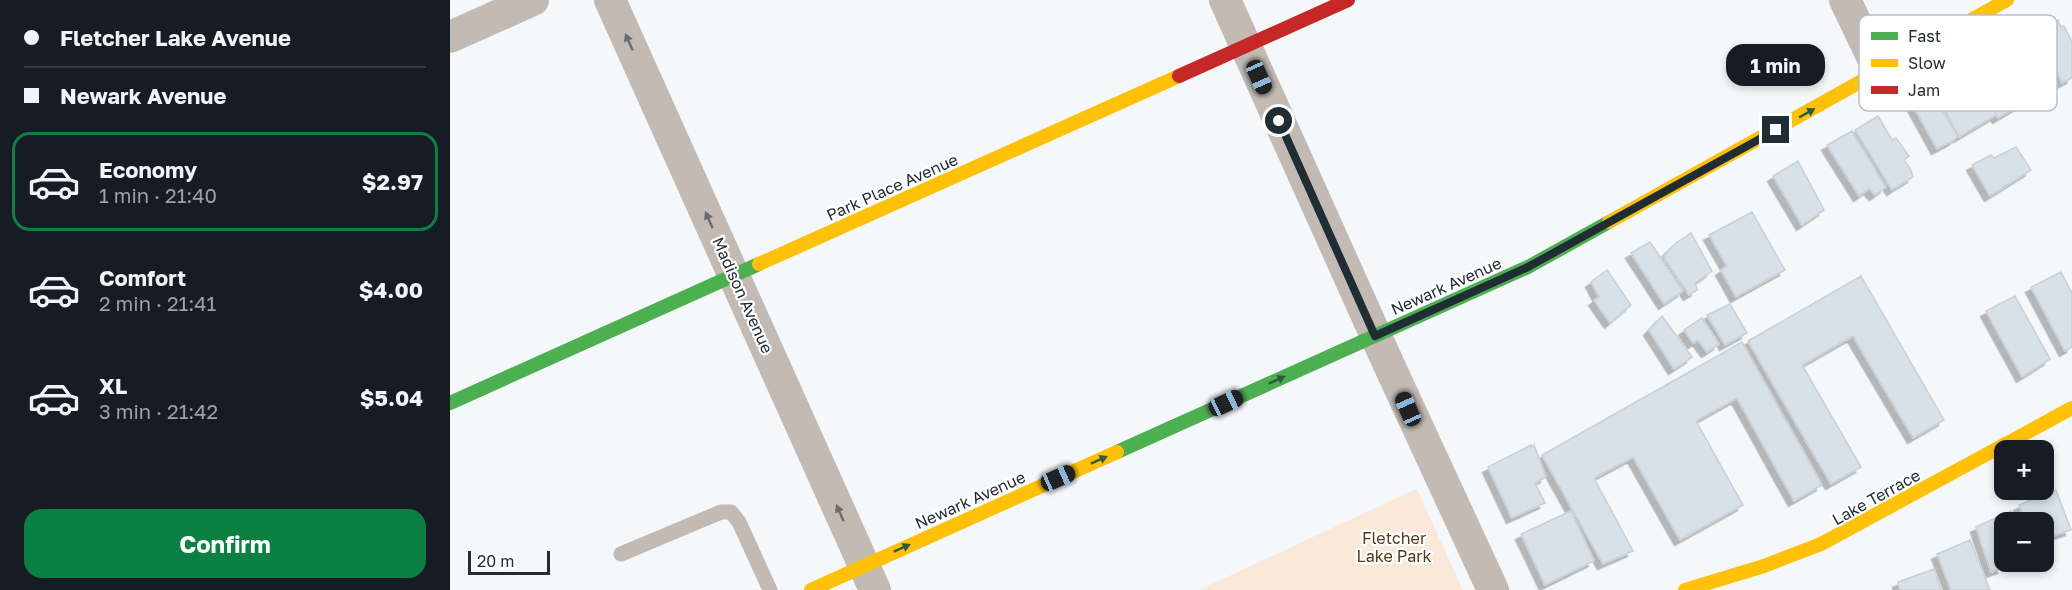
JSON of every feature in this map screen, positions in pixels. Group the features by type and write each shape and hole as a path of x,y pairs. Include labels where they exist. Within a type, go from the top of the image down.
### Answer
{"street":[{"path":"450,38 533,0"},
{"name":"Madison Avenue","path":"610,0 870,578"},
{"path":"1225,0 1375,336 1492,590"},
{"name":"Park Place Avenue","path":"450,404 1348,0"},
{"path":"1845,0 1859,29"},
{"name":"Newark Avenue","path":"1981,15 2007,0"},
{"name":"Newark Avenue","path":"811,590 870,578 1375,336 1528,267 1859,85"},
{"name":"Lake Terrace","path":"1685,590 1762,568 1810,550 2072,408"}],"lane":[{"path":"621,554 721,512 731,512 739,522 770,590"}],"green space":[{"name":"Fletcher Lake Park","path":"1416,489 1463,590 1199,590"}],"building":[{"path":"2057,21 2061,27 2064,26 2072,42 2072,78 2062,83 2057,71"},
{"path":"1916,111 1943,111 1958,136 1937,149"},
{"path":"1946,111 1994,111 1996,115 1959,137"},
{"path":"1994,111 2010,111 1998,118"},
{"path":"1878,116 1892,140 1896,138 1909,156 1904,160 1913,177 1892,190 1855,130"},
{"path":"1852,131 1886,187 1875,195 1869,189 1859,196 1827,145"},
{"path":"2016,147 2031,170 1990,196 1972,165 1991,155 1994,158"},
{"path":"1798,161 1824,210 1802,225 1773,176"},
{"path":"1752,212 1785,270 1736,297 1721,270 1727,266 1709,235"},
{"path":"1691,233 1712,271 1695,283 1697,290 1689,295 1664,258 1676,243"},
{"path":"1650,242 1683,291 1664,304 1631,253"},
{"path":"1607,270 1631,305 1610,323 1594,300 1599,297 1591,282"},
{"path":"2061,272 2072,293 2072,347 2065,351 2031,287"},
{"path":"1861,276 1944,420 1913,438 1853,336 1802,365 1861,467 1831,484 1748,341"},
{"path":"2015,296 2050,359 2022,377 1986,311"},
{"path":"1730,304 1747,333 1725,345 1707,315"},
{"path":"1662,316 1692,357 1674,369 1649,330"},
{"path":"1702,318 1719,344 1707,352 1698,340 1693,343 1684,330"},
{"path":"1742,342 1822,485 1794,501 1737,398 1696,421 1743,505 1680,540 1633,457 1594,478 1633,551 1603,564 1542,455"},
{"path":"1531,445 1532,447 1534,445 1546,477 1535,483 1545,503 1512,518 1488,467"},
{"path":"2056,490 2071,530 2054,535 2054,512 2022,512 2019,505 2031,500 2054,500 2054,491"},
{"path":"1571,511 1594,561 1545,585 1521,534"},
{"path":"1994,519 1994,571 1991,572 1976,527"},
{"path":"1970,540 1990,590 1951,590 1937,554"},
{"path":"1934,569 1941,590 1900,590 1898,582"}],"traffic: fast":[{"path":"1117,452 1528,267 1609,222"},
{"path":"450,403 759,264"}],"traffic: slow":[{"path":"1980,15 2007,0"},
{"path":"759,264 1179,76"},
{"path":"1609,222 1859,83"},
{"path":"1685,590 1764,566 1821,544 2072,408"},
{"path":"811,590 1117,452"}],"traffic: jam":[{"path":"1179,76 1348,0"}],"route":[{"path":"1279,121 1375,336 1528,267 1776,130"}]}
